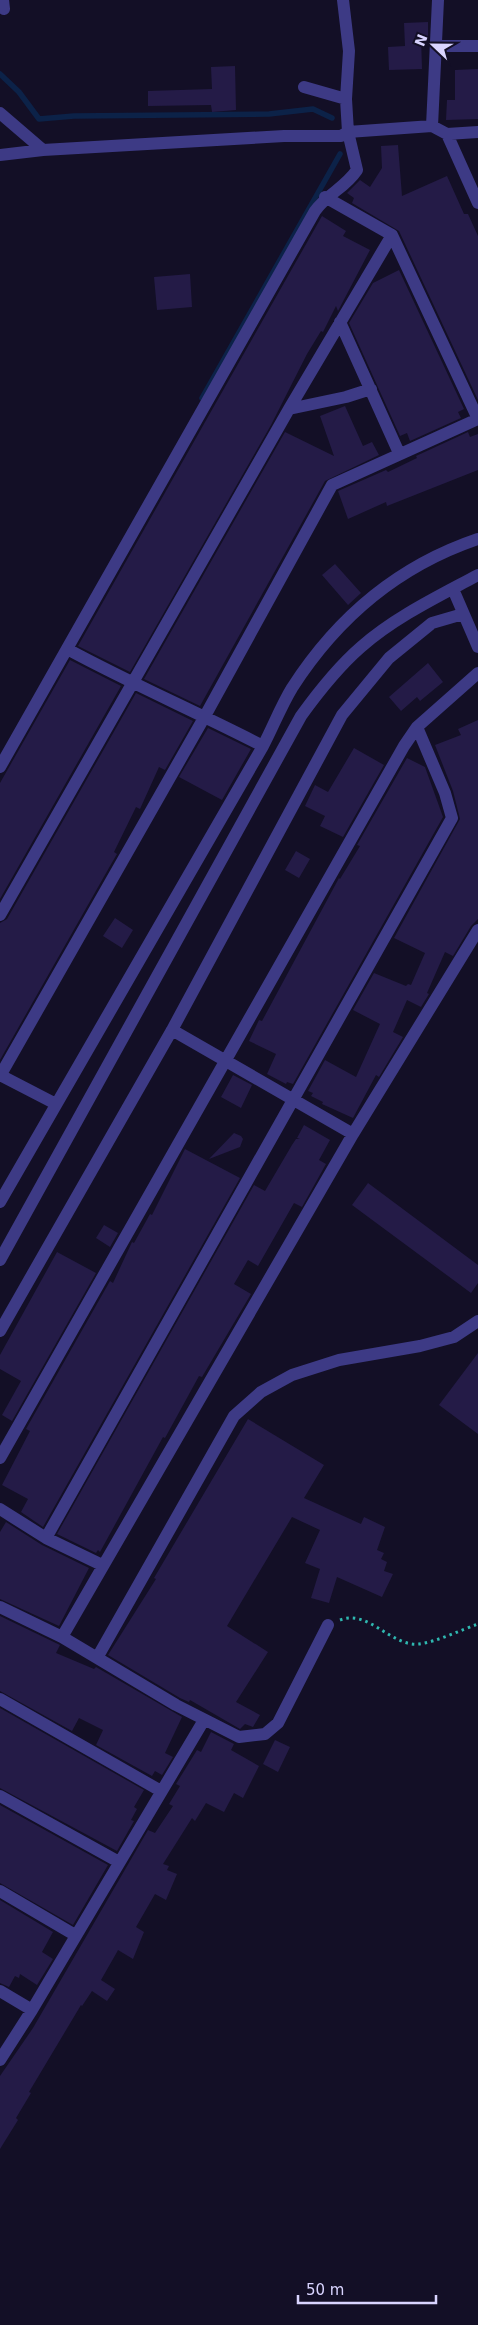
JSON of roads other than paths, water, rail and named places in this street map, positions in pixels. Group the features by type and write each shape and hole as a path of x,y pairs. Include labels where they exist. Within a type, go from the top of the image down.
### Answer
{"street":[{"path":"0,768 315,211 325,197 347,184 357,170 348,132 346,99 349,51 343,0"},
{"path":"432,126 438,0"},
{"path":"437,46 478,46"},
{"path":"304,87 346,99"},
{"path":"0,113 43,150"},
{"path":"0,155 43,150 284,136 341,136 348,132 432,126 447,134 478,132"},
{"path":"447,134 478,203"},
{"path":"56,1104 0,1075 205,716 332,485 399,453 478,419 392,235 325,197"},
{"path":"0,915 289,409 392,235"},
{"path":"340,322 399,453"},
{"path":"289,409 346,397 371,389"},
{"path":"0,1202 263,746 292,689 329,638 360,606 387,585 430,561 478,539"},
{"path":"0,1260 301,716 323,686 362,647 404,617 478,575"},
{"path":"453,589 478,647"},
{"path":"0,1332 172,1030 342,715 388,658 432,623 463,614"},
{"path":"68,650 132,684 205,716 263,746"},
{"path":"0,1458 225,1060 417,727 478,673"},
{"path":"46,1538 292,1098 452,818 445,793 417,727"},
{"path":"62,1637 353,1134 478,930"},
{"path":"172,1030 353,1134"},
{"path":"97,1658 234,1416 261,1392 292,1375 339,1360 420,1346 454,1337 478,1321"},
{"path":"0,1509 46,1538 102,1565"},
{"path":"0,1607 62,1637 204,1720 239,1737 256,1736 272,1730 278,1722 328,1625"},
{"path":"0,1698 161,1792"},
{"path":"0,2060 32,2010 204,1720"},
{"path":"0,1796 119,1862"},
{"path":"0,1891 75,1935"},
{"path":"0,1991 32,2010"}],"waterway":[{"path":"0,74 19,92 39,119 74,116 269,114 313,109 332,118"},
{"path":"202,398 340,154"}]}
